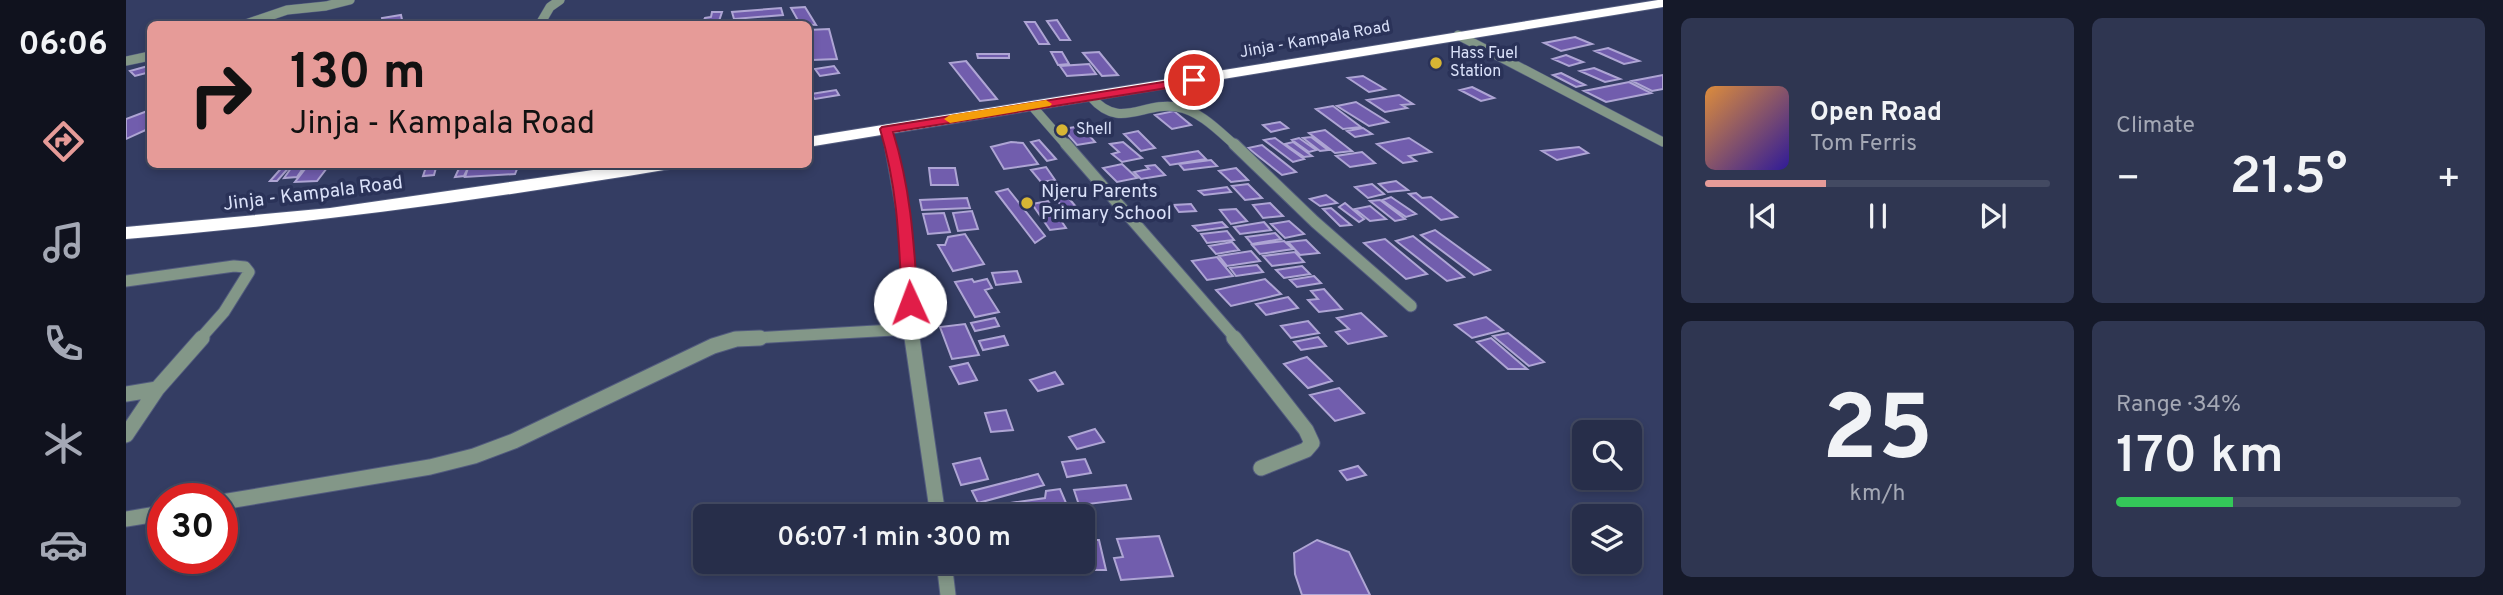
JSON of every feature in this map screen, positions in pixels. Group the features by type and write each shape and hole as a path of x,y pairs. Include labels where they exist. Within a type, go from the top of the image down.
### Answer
{"highway":[{"name":"Jinja - Kampala Road","path":"812,141 1663,3"},
{"name":"Jinja - Kampala Road","path":"126,233 324,215 632,168"}],"street":[{"path":"255,21 287,10 326,6 350,0"},
{"path":"542,21 550,8 561,0"},
{"path":"1458,35 1663,142"},
{"path":"126,61 147,57"},
{"path":"1091,97 1100,110 1108,113 1126,114 1173,107 1191,112 1238,149 1411,306"},
{"path":"1032,106 1237,341 1306,430 1312,443 1306,450 1261,468"},
{"path":"886,129 899,170 905,209 911,328 936,504"},
{"path":"126,281 234,265 246,267 249,272 224,312 157,389 126,435"},
{"path":"238,499 430,467 474,456 514,441 713,346 736,339 911,328"},
{"path":"126,394 157,389"},
{"path":"126,519 147,516"},
{"path":"945,574 948,595"}],"building":[{"path":"805,7 816,25 812,25 812,21 798,21 791,8"},
{"path":"781,8 783,15 734,19 732,12"},
{"path":"712,12 722,12 719,21 704,20 711,17"},
{"path":"401,15 402,21 382,21 382,18"},
{"path":"1057,20 1070,40 1060,40 1047,21"},
{"path":"1025,22 1035,22 1049,44 1039,44"},
{"path":"829,29 837,59 812,60 812,30"},
{"path":"1575,37 1592,44 1561,51 1544,43"},
{"path":"1608,48 1639,61 1624,64 1595,51"},
{"path":"1051,52 1062,52 1069,64 1058,65"},
{"path":"1099,52 1118,75 1102,76 1083,53"},
{"path":"977,54 1009,54 1009,58 978,58"},
{"path":"1566,55 1583,62 1569,66 1553,59"},
{"path":"966,61 997,99 980,101 950,63"},
{"path":"1089,64 1096,74 1067,76 1060,66"},
{"path":"147,66 147,73 135,76 130,71"},
{"path":"834,66 839,73 820,76 815,69"},
{"path":"1594,68 1620,79 1605,82 1580,71"},
{"path":"1561,73 1585,85 1576,87 1553,75"},
{"path":"1663,75 1663,89 1652,91 1632,81"},
{"path":"1363,76 1385,89 1369,92 1348,78"},
{"path":"1629,82 1651,93 1606,102 1584,91"},
{"path":"1472,87 1494,98 1481,101 1460,90"},
{"path":"836,90 839,95 815,99 812,94"},
{"path":"1399,95 1413,104 1402,105 1407,108 1385,112 1367,100"},
{"path":"1356,102 1388,122 1369,126 1337,106"},
{"path":"1333,106 1361,127 1343,129 1316,109"},
{"path":"147,111 147,129 126,139 126,119"},
{"path":"1174,111 1191,125 1172,129 1155,115"},
{"path":"1280,122 1288,128 1271,132 1263,125"},
{"path":"1081,126 1095,142 1077,145 1063,129"},
{"path":"1363,128 1372,134 1355,137 1347,131"},
{"path":"1325,130 1352,151 1335,153 1309,133"},
{"path":"1138,131 1155,148 1141,151 1124,134"},
{"path":"1311,137 1328,150 1320,151 1303,138"},
{"path":"1275,138 1304,159 1293,162 1264,140"},
{"path":"1299,138 1316,150 1309,152 1292,140"},
{"path":"1409,138 1431,152 1409,156 1416,161 1403,163 1377,144"},
{"path":"1039,140 1056,159 1047,161 1031,142"},
{"path":"1011,142 1023,143 1038,164 1004,169 991,147"},
{"path":"1123,142 1142,158 1122,162 1112,154 1119,152 1110,144"},
{"path":"1293,142 1312,156 1304,157 1285,144"},
{"path":"1262,145 1296,172 1282,175 1248,148"},
{"path":"1579,147 1588,153 1557,160 1542,151"},
{"path":"1198,151 1206,159 1170,165 1163,157"},
{"path":"1362,152 1375,163 1350,167 1336,156"},
{"path":"1211,160 1217,166 1184,170 1179,164"},
{"path":"1122,164 1137,178 1117,182 1103,168"},
{"path":"1155,165 1165,175 1141,179 1134,172 1149,169 1146,166"},
{"path":"1046,167 1055,180 1041,182 1031,170"},
{"path":"281,168 288,168 277,181 270,181"},
{"path":"291,168 303,168 297,177 284,178"},
{"path":"306,168 327,168 317,181 295,182"},
{"path":"426,168 436,168 434,175 423,176"},
{"path":"459,168 468,168 464,176 455,177"},
{"path":"468,168 517,168 515,174 465,177"},
{"path":"929,168 955,168 958,185 931,185"},
{"path":"1236,168 1248,180 1231,182 1219,171"},
{"path":"1396,181 1408,190 1388,192 1379,184"},
{"path":"1056,183 1077,208 1066,211 1044,185"},
{"path":"1248,184 1262,198 1245,200 1232,186"},
{"path":"1372,184 1384,194 1368,198 1355,187"},
{"path":"1227,187 1231,192 1204,195 1199,191"},
{"path":"1008,189 1045,236 1035,243 996,192"},
{"path":"1416,193 1422,198 1431,197 1457,217 1441,220 1409,194"},
{"path":"1326,195 1337,203 1320,206 1310,199"},
{"path":"1391,197 1416,214 1406,217 1382,200"},
{"path":"967,198 970,208 922,210 920,200"},
{"path":"1380,200 1405,219 1395,221 1370,201"},
{"path":"1048,201 1066,228 1050,230 1032,204"},
{"path":"1270,203 1283,216 1263,218 1253,205"},
{"path":"1345,203 1364,219 1359,222 1339,207"},
{"path":"1191,204 1196,211 1179,212 1174,205"},
{"path":"1370,206 1386,219 1370,221 1355,209"},
{"path":"1331,208 1351,225 1340,226 1323,209"},
{"path":"1236,209 1247,221 1231,224 1220,210"},
{"path":"972,211 978,229 958,231 953,213"},
{"path":"944,213 950,232 928,234 923,214"},
{"path":"1289,221 1304,234 1285,238 1271,224"},
{"path":"1222,222 1227,227 1198,231 1193,226"},
{"path":"1264,222 1271,230 1240,234 1234,227"},
{"path":"1435,230 1490,270 1474,275 1421,235"},
{"path":"1227,231 1234,240 1207,243 1201,234"},
{"path":"1275,233 1281,239 1252,244 1246,237"},
{"path":"965,234 984,264 953,271 938,245 945,245 948,237"},
{"path":"1413,236 1464,277 1447,281 1396,241"},
{"path":"1385,239 1427,274 1406,279 1364,243"},
{"path":"1306,240 1319,253 1300,255 1288,242"},
{"path":"1284,241 1293,249 1260,254 1252,245"},
{"path":"1232,242 1239,250 1216,254 1209,246"},
{"path":"1251,251 1260,261 1227,266 1219,256"},
{"path":"1295,252 1304,262 1272,266 1263,256"},
{"path":"1217,257 1233,276 1207,280 1192,261"},
{"path":"1257,265 1263,272 1236,276 1230,268"},
{"path":"1302,266 1310,274 1284,278 1276,270"},
{"path":"1017,271 1021,282 996,285 992,273"},
{"path":"1314,276 1321,283 1297,287 1290,280"},
{"path":"972,279 974,282 987,279 992,288 985,290 999,312 975,317 955,282"},
{"path":"1265,279 1281,294 1231,306 1216,290"},
{"path":"1324,289 1342,309 1319,312 1308,300 1318,299 1311,291"},
{"path":"1288,297 1298,308 1266,315 1256,304"},
{"path":"1361,313 1386,336 1348,344 1336,332 1349,329 1337,318"},
{"path":"1486,317 1503,330 1472,338 1455,325"},
{"path":"995,318 999,326 975,331 971,323"},
{"path":"1308,321 1319,333 1291,338 1281,326"},
{"path":"965,324 979,355 952,359 940,327"},
{"path":"1508,333 1544,362 1529,366 1493,336"},
{"path":"1004,336 1008,345 983,350 979,341"},
{"path":"1318,337 1326,346 1301,350 1294,342"},
{"path":"1491,338 1527,369 1508,369 1477,342"},
{"path":"1307,357 1332,381 1308,388 1284,364"},
{"path":"968,363 977,380 959,384 950,367"},
{"path":"1055,372 1063,384 1038,391 1030,380"},
{"path":"1339,388 1364,413 1335,421 1310,395"},
{"path":"1006,410 1013,430 991,432 985,413"},
{"path":"1095,429 1104,442 1077,449 1069,437"},
{"path":"980,458 988,479 961,485 953,464"},
{"path":"1085,459 1091,473 1067,477 1062,462"},
{"path":"1358,466 1366,475 1347,480 1340,471"},
{"path":"1038,474 1044,485 978,503 972,491"},
{"path":"1126,485 1131,499 1079,504 1074,490"},
{"path":"1060,489 1066,504 1010,503 1045,498 1046,491"},
{"path":"1159,536 1173,576 1121,580 1114,558 1123,557 1117,539"},
{"path":"1095,540 1099,540 1106,570 1095,570"},
{"path":"1317,540 1349,552 1370,595 1302,595 1295,574 1294,553"}],"slow traffic":[{"path":"950,119 1046,104"}],"place":[{"name":"Hass Fuel Station","path":"1436,63"},
{"name":"Shell","path":"1062,130"},
{"name":"Njeru Parents Primary School","path":"1027,203"}],"route":[{"path":"910,303 905,209 899,170 886,129 1194,80"}]}
